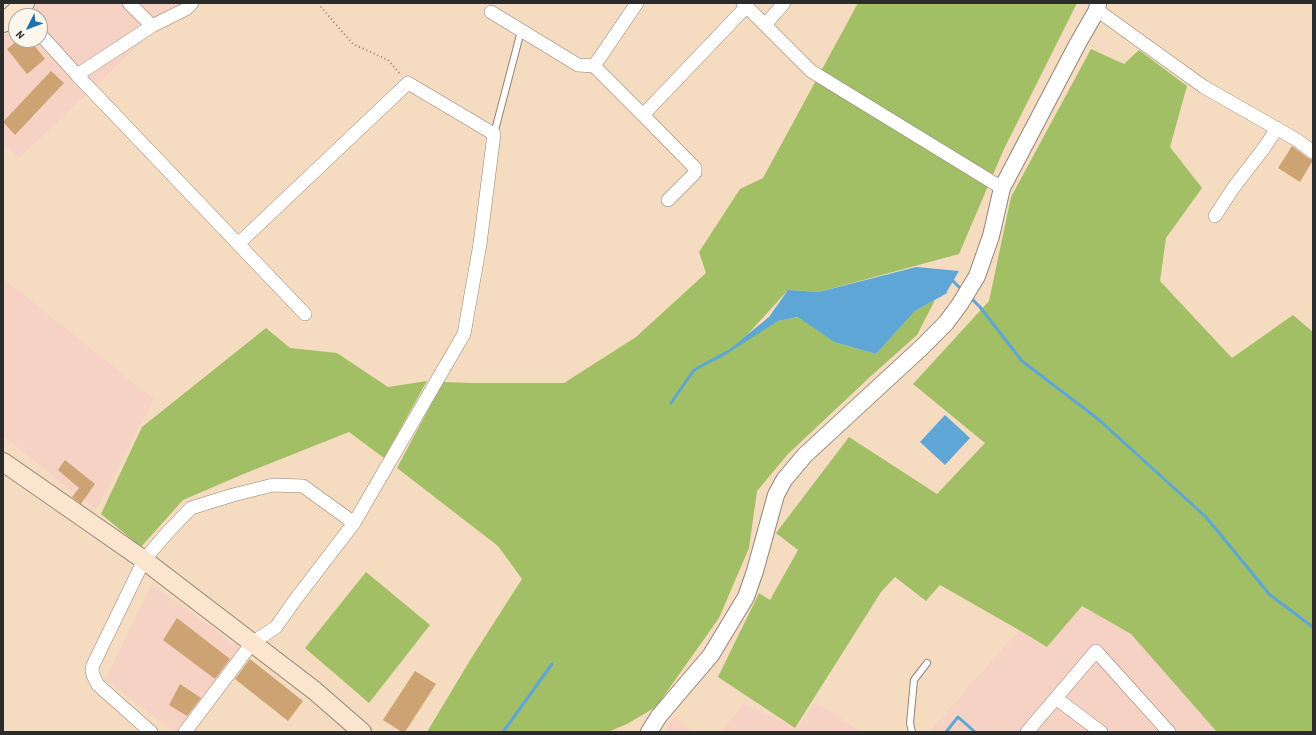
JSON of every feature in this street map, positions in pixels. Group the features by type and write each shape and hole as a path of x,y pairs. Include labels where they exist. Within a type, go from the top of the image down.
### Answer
{"main road":[{"path":"3,462 144,560 315,691 362,732"}],"street":[{"path":"129,3 152,26"},
{"path":"77,75 152,26 186,9 192,3"},
{"path":"594,66 637,3"},
{"path":"765,25 784,3"},
{"path":"643,115 745,5 811,71 1002,188"},
{"path":"649,732 659,716 711,655 746,597 755,571 776,495 784,480 805,455 921,348 946,322 960,304 977,276 991,236 1002,188 1098,7 1204,87 1277,128 1313,152"},
{"path":"491,12 578,65 594,66 695,168 695,173 668,200"},
{"path":"48,43 305,314"},
{"path":"185,732 252,643 276,627 354,523 464,334 480,244 494,134 408,83 238,244"},
{"path":"1215,216 1277,128"},
{"path":"151,732 98,685 92,670 93,665 144,560 191,508 273,484 303,486 354,523"},
{"path":"1027,732 1096,652 1169,732"},
{"path":"1057,699 1101,732"}],"lane":[{"path":"494,134 521,31"},
{"path":"912,732 910,722 914,680 927,663"}],"path":[{"path":"319,3 354,44 388,60 408,83"}],"shaded area":[{"path":"36,3 184,3 19,158 3,145 3,37 8,33 8,48 48,48 48,8 32,8"},
{"path":"3,278 154,399 96,510 3,436"},
{"path":"152,584 244,651 180,732 175,732 105,680"},
{"path":"1082,606 1131,634 1217,732 929,732 1019,630 1047,647"},
{"path":"816,702 862,732 720,732 744,703 797,728"},
{"path":"674,717 694,732 663,732"}],"green space":[{"path":"858,3 1077,3 1003,151 959,254 819,292 788,290 739,344 778,321 799,317 834,342 876,354 915,311 935,300 917,335 788,454 757,491 749,548 719,618 656,707 627,724 608,732 427,732 472,657 522,579 498,546 397,468 443,382 564,383 636,337 706,273 699,252 740,189 763,178"},
{"path":"1091,49 1124,64 1139,50 1187,86 1170,147 1202,188 1166,238 1160,281 1232,358 1293,315 1313,332 1313,732 1217,732 1131,634 1082,606 1047,647 940,585 926,601 895,577 881,592 795,728 718,677 759,593 770,600 798,550 776,533 849,437 937,494 985,443 913,384 989,301 1011,197"},
{"path":"266,328 290,348 337,353 388,387 427,381 384,458 349,432 183,500 141,547 101,514 142,427"},
{"path":"366,572 430,625 369,703 305,648"}],"water":[{"path":"916,267 959,271 946,293 949,292 915,311 876,354 834,342 798,317 778,321 714,362 769,317 788,290 819,292"},
{"path":"945,415 970,438 945,465 920,442"}],"building":[{"path":"36,48 45,59 27,74 7,49"},
{"path":"51,71 64,83 15,135 3,122"},
{"path":"1292,146 1313,160 1300,182 1278,168"},
{"path":"65,460 95,484 81,504 72,497 79,488 58,470"},
{"path":"177,618 230,659 215,679 163,640"},
{"path":"250,659 303,701 288,721 235,679"},
{"path":"415,671 436,684 405,732 402,732 383,720"},
{"path":"180,684 201,698 187,716 169,705"}],"waterway":[{"path":"949,281 953,281 962,290"},
{"path":"971,298 980,307 1022,361 1098,419 1206,517 1270,595 1313,627"},
{"path":"671,403 694,370 727,352"},
{"path":"503,732 552,664"},
{"path":"946,732 958,717 975,732"}]}
